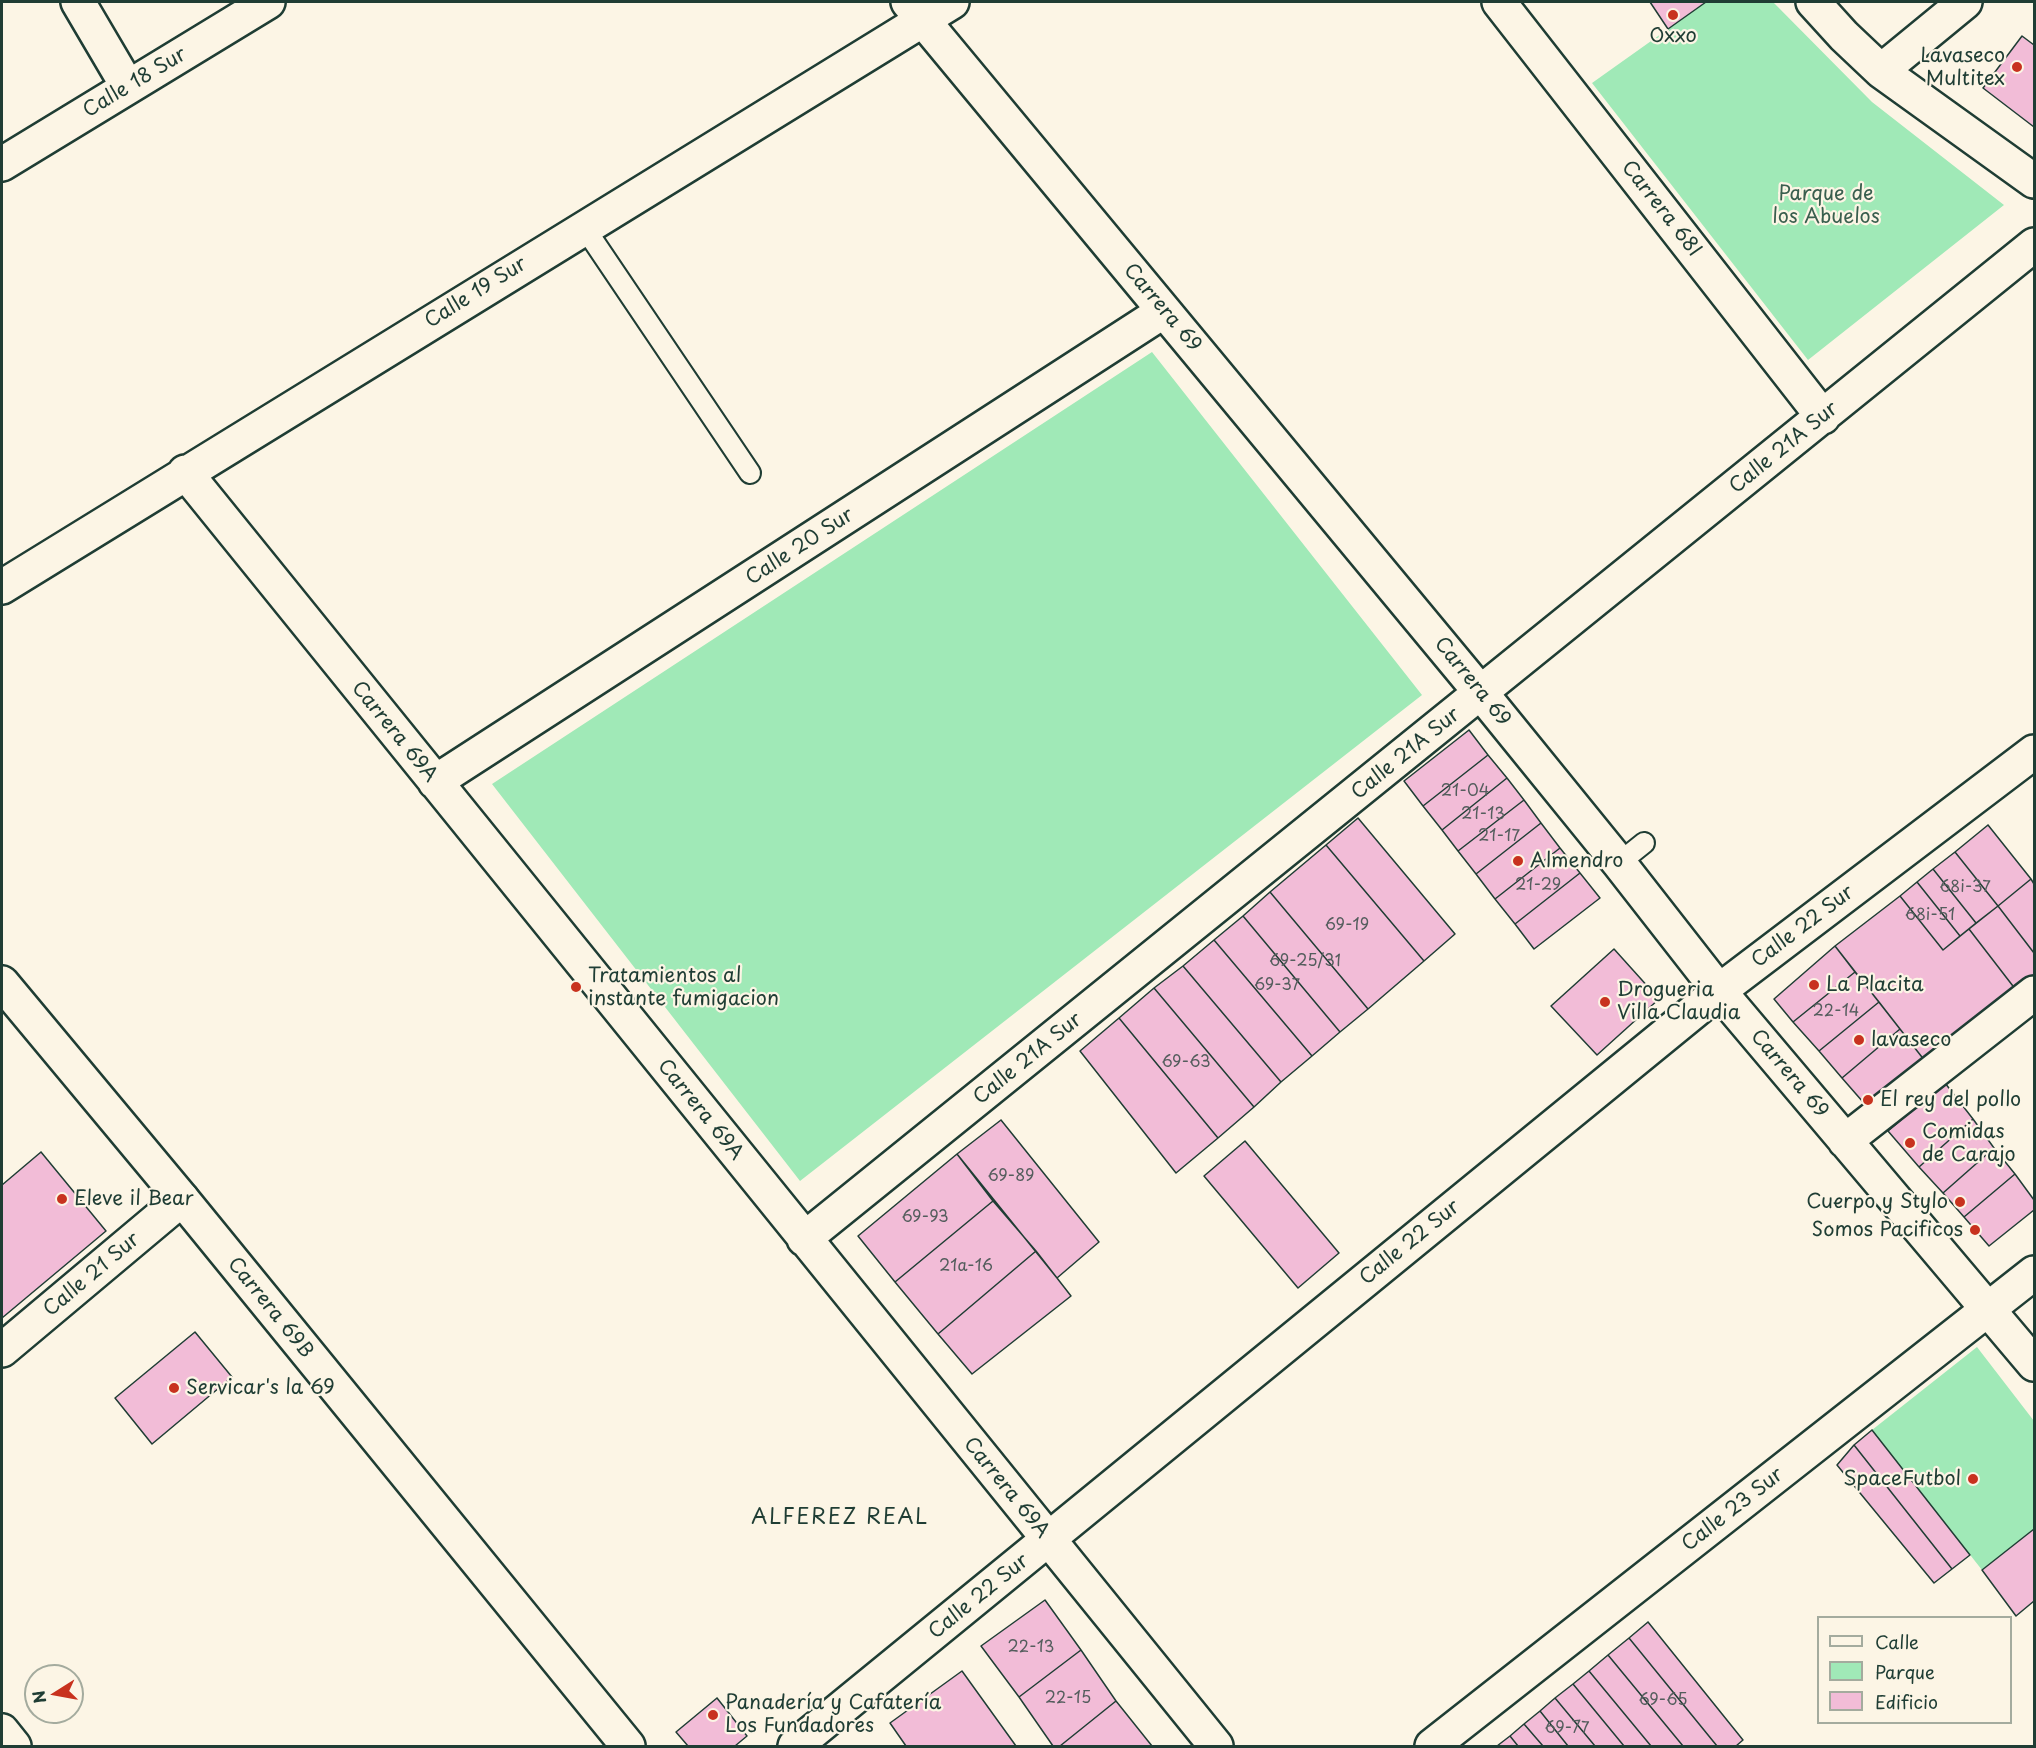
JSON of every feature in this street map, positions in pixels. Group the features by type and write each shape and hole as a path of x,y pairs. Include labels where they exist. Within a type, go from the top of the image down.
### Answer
{"street":[{"path":"78,2 128,87"},
{"name":"Calle 18 Sur","path":"2,164 268,2"},
{"name":"Calle 19 Sur","path":"2,586 584,227 915,10 952,2"},
{"name":"Carrera 68I","path":"1498,2 1822,417"},
{"path":"1813,2 1881,71 2034,181"},
{"path":"1881,71 1965,2"},
{"name":"Carrera 69","path":"915,10 1481,693 1631,853 1719,991 2034,1364"},
{"name":"Calle 21A Sur","path":"804,1239 2034,245"},
{"name":"Calle 20 Sur","path":"435,782 1164,311"},
{"name":"Carrera 69A","path":"185,472 1216,1746"},
{"name":"Calle 22 Sur","path":"795,1746 1719,991 2034,752"},
{"name":"Carrera 69B","path":"2,983 182,1199 628,1746"},
{"path":"1845,1142 2034,993"},
{"name":"Calle 21 Sur","path":"2,1350 182,1199"},
{"name":"Calle 23 Sur","path":"1432,1746 2034,1273"},
{"path":"2,1731 14,1746"}],"lane":[{"path":"584,227 750,473"}],"green space":[{"name":"Parque de los Abuelos","path":"1706,2 1773,2 1872,102 2004,205 1808,360 1592,83"},
{"path":"1152,352 1422,695 800,1181 492,784"},
{"name":"SpaceFutbol","path":"1977,1347 2034,1421 2034,1529 1982,1570 1872,1430"}],"building":[{"name":"Oxxo","path":"1650,2 1706,2 1668,29"},
{"name":"Lavaseco Multitex","path":"2022,36 2034,45 2034,127 1983,88"},
{"path":"1469,730 1488,755 1423,806 1404,781"},
{"path":"1488,755 1507,778 1442,830 1423,806"},
{"path":"1507,778 1524,800 1458,851 1442,830"},
{"path":"1524,800 1541,823 1476,874 1458,851"},
{"path":"1358,818 1455,934 1424,961 1326,845"},
{"name":"Almendro","path":"1541,823 1560,848 1495,899 1476,874"},
{"path":"1988,825 2031,879 1998,906 1955,852"},
{"path":"1326,845 1424,961 1368,1009 1270,892"},
{"path":"1560,848 1580,873 1515,924 1495,899"},
{"path":"1955,852 1998,906 1976,923 1933,869"},
{"path":"1933,869 1976,923 1960,936 1917,882"},
{"path":"1580,873 1600,898 1534,949 1515,924"},
{"path":"2031,879 2034,884 2034,953 1998,906"},
{"path":"1917,882 1960,936 1943,950 1900,896"},
{"path":"1270,892 1368,1009 1340,1032 1243,916"},
{"path":"1900,896 1943,950 1969,929 2016,990 1925,1061 1835,946"},
{"path":"1998,906 2034,953 2034,975 2016,990 1969,929"},
{"path":"1243,916 1340,1032 1312,1056 1214,940"},
{"path":"1214,940 1312,1056 1281,1082 1183,966"},
{"name":"La Placita","path":"1835,946 1855,972 1793,1022 1774,999"},
{"name":"Drogueria Villa Claudia","path":"1614,949 1659,999 1597,1055 1551,1006"},
{"path":"1183,966 1281,1082 1254,1107 1154,988"},
{"path":"1855,972 1879,1002 1819,1051 1793,1022"},
{"path":"1154,988 1254,1107 1218,1138 1119,1018"},
{"name":"lavaseco","path":"1879,1002 1900,1029 1842,1078 1819,1051"},
{"path":"1119,1018 1218,1138 1176,1173 1080,1051"},
{"path":"1900,1029 1925,1061 1870,1110 1842,1078"},
{"path":"1945,1083 1973,1119 1919,1167 1888,1131"},
{"path":"1973,1119 1994,1148 1943,1193 1919,1167"},
{"path":"1001,1120 1099,1242 1057,1278 957,1154"},
{"path":"1245,1141 1339,1253 1298,1288 1204,1176"},
{"path":"1994,1148 2015,1174 1964,1217 1943,1193"},
{"path":"41,1152 106,1231 2,1318 2,1185"},
{"path":"957,1154 993,1201 895,1282 858,1236"},
{"path":"2015,1174 2034,1200 2034,1210 1989,1246 1964,1217"},
{"path":"993,1201 1036,1251 938,1334 895,1282"},
{"path":"1036,1251 1071,1296 972,1374 938,1334"},
{"name":"Servicar's la 69","path":"195,1332 232,1377 152,1444 115,1398"},
{"path":"1872,1430 1970,1555 1952,1569 1854,1445"},
{"path":"1854,1445 1952,1569 1934,1583 1837,1465"},
{"path":"2034,1529 2034,1601 2016,1616 1982,1570"},
{"path":"1045,1600 1081,1650 1019,1697 981,1646"},
{"path":"1648,1622 1743,1740 1736,1746 1717,1746 1629,1638"},
{"path":"1629,1638 1717,1746 1683,1746 1608,1655"},
{"path":"1081,1650 1116,1701 1060,1746 1053,1746 1019,1697"},
{"path":"1608,1655 1683,1746 1651,1746 1589,1671"},
{"path":"962,1671 1016,1746 906,1746 890,1723"},
{"path":"1589,1671 1651,1746 1624,1746 1573,1684"},
{"path":"1573,1684 1624,1746 1595,1746 1555,1698"},
{"name":"Panadería y Cafatería Los Fundadores","path":"717,1698 747,1736 735,1746 688,1746 676,1732"},
{"path":"1555,1698 1595,1746 1568,1746 1540,1711"},
{"path":"1116,1701 1152,1746 1060,1746"},
{"path":"1540,1711 1568,1746 1543,1746 1524,1724"},
{"path":"1524,1724 1543,1746 1518,1746 1510,1736"},
{"path":"1510,1736 1518,1746 1497,1746"}],"place":[{"name":"Oxxo","path":"1673,15"},
{"name":"Lavaseco Multitex","path":"2017,67"},
{"name":"Almendro","path":"1518,861"},
{"name":"La Placita","path":"1814,985"},
{"name":"Tratamientos al instante fumigacion","path":"576,987"},
{"name":"Drogueria Villa Claudia","path":"1605,1002"},
{"name":"lavaseco","path":"1859,1040"},
{"name":"El rey del pollo","path":"1868,1100"},
{"name":"Comidas de Carajo","path":"1910,1143"},
{"name":"Eleve il Bear","path":"62,1199"},
{"name":"Cuerpo y Stylo","path":"1960,1202"},
{"name":"Somos Pacificos","path":"1975,1230"},
{"name":"Servicar's la 69","path":"174,1388"},
{"name":"SpaceFutbol","path":"1973,1479"},
{"name":"Panadería y Cafatería Los Fundadores","path":"713,1715"}],"district":[{"name":"ALFEREZ REAL","path":"840,1518"}]}
